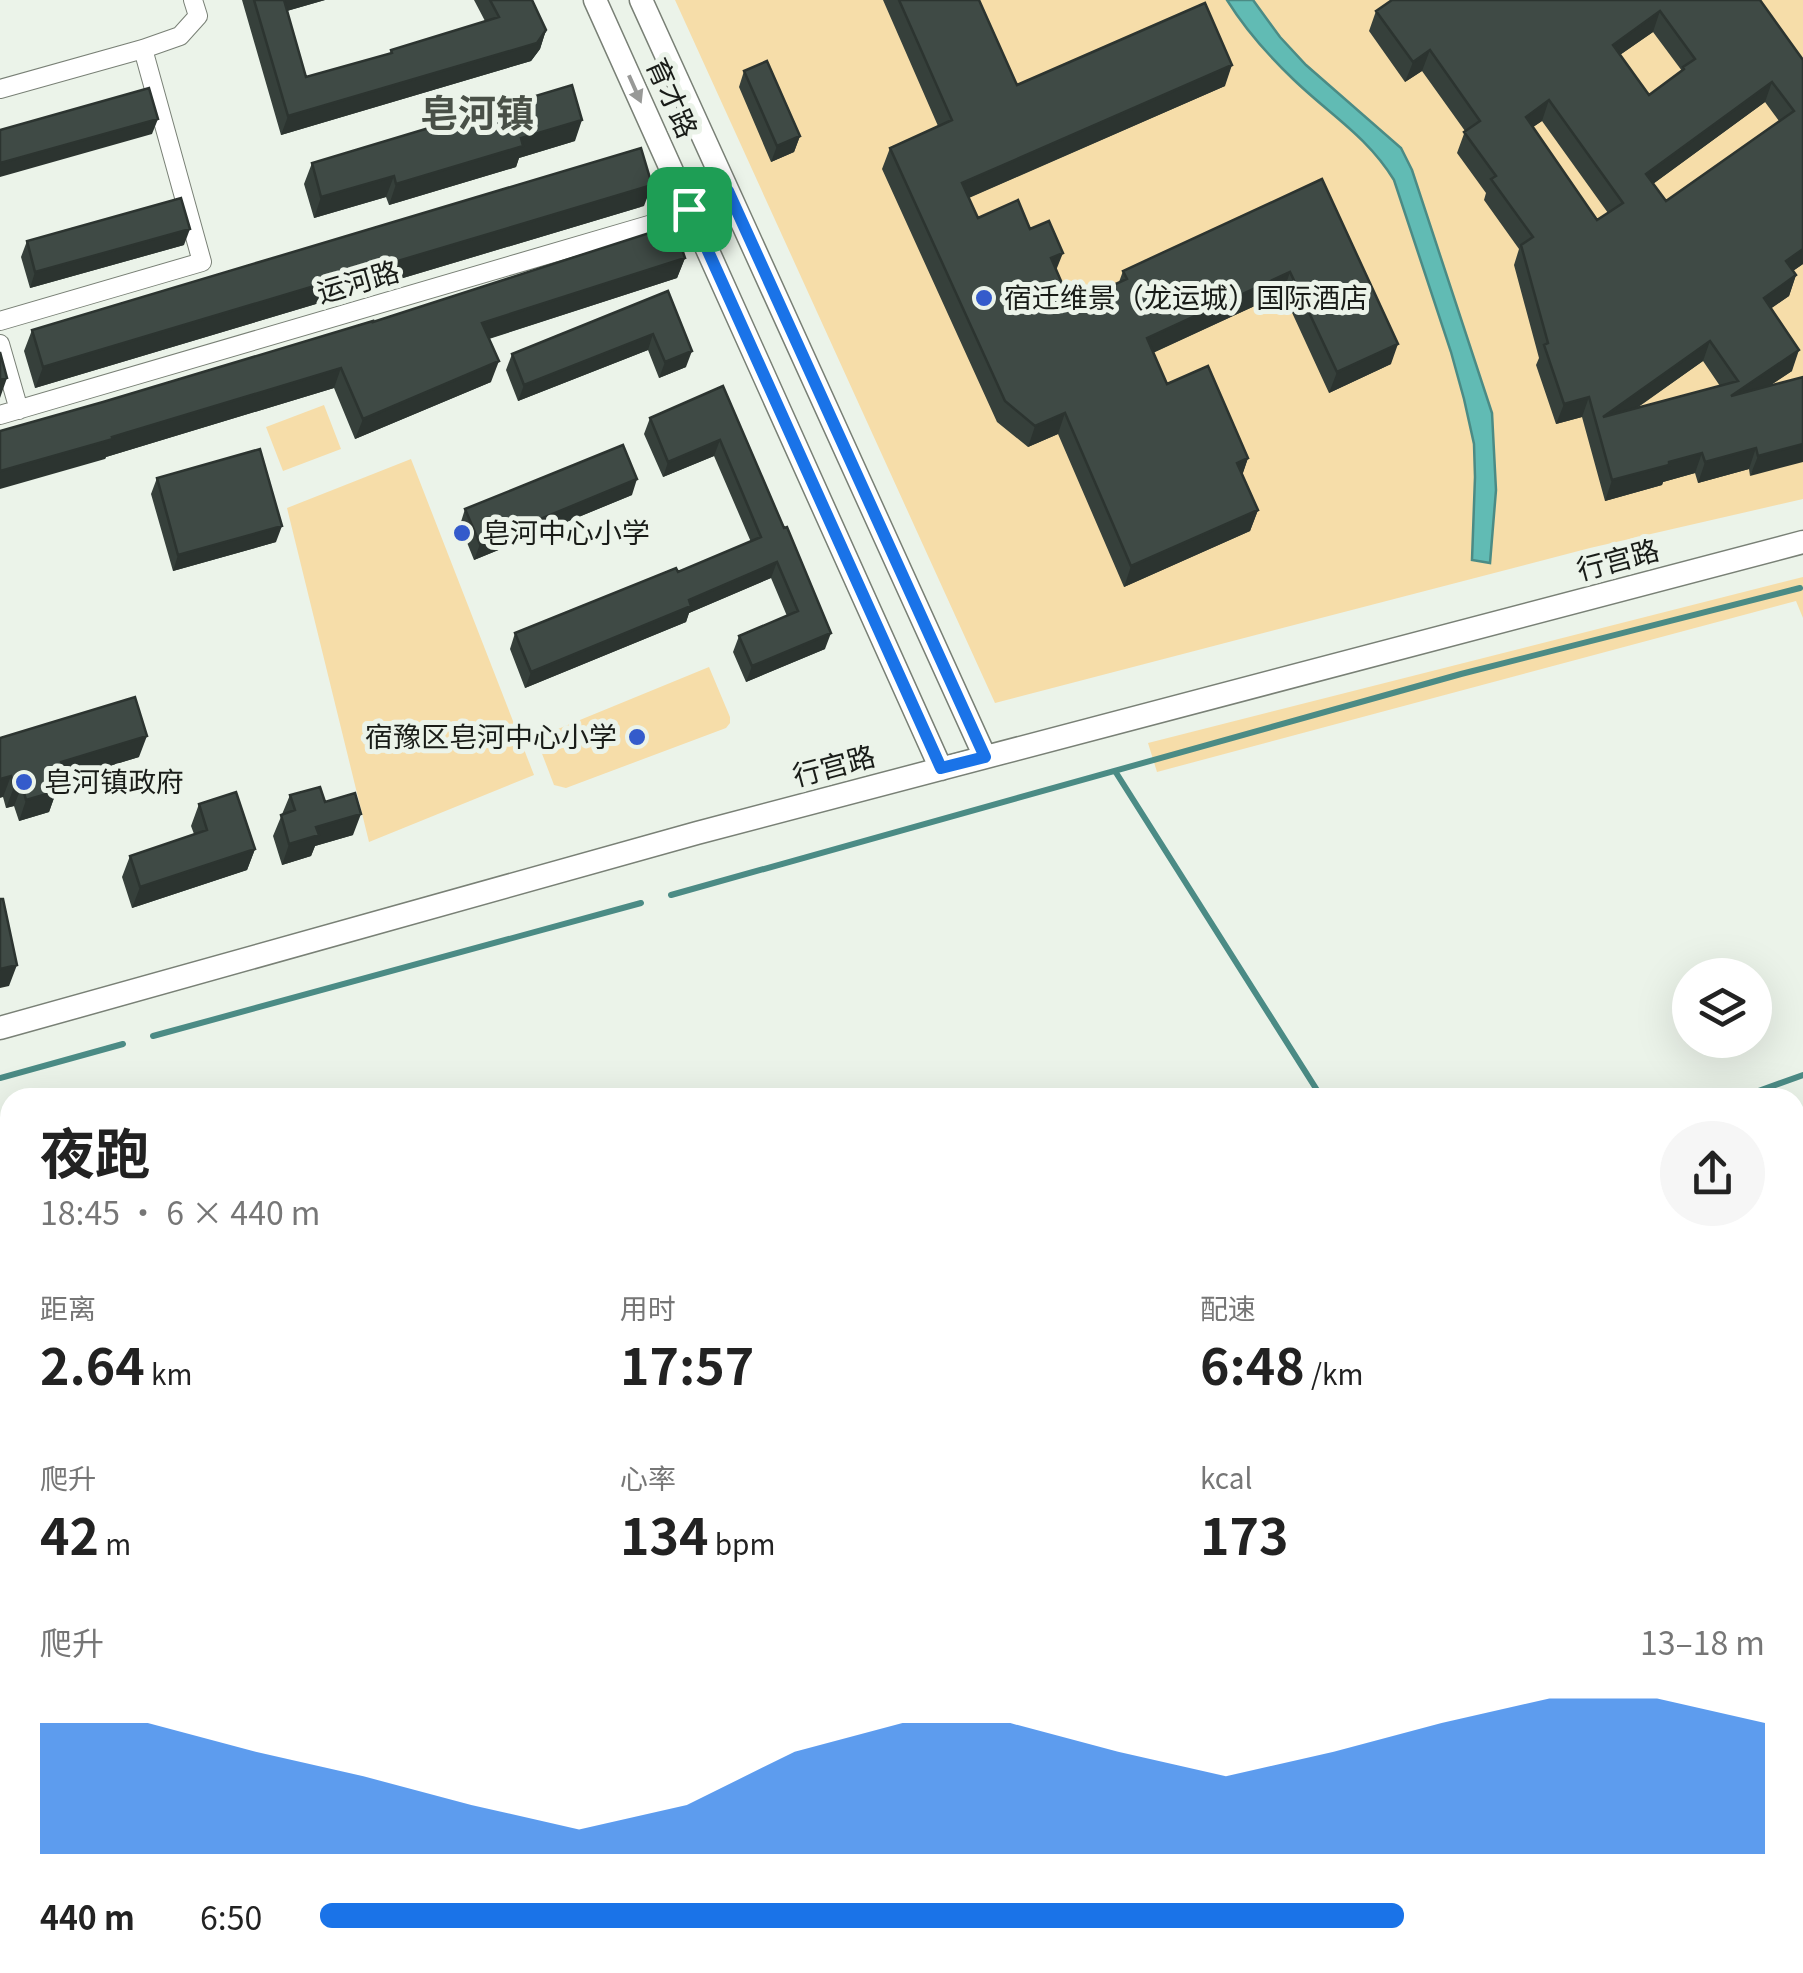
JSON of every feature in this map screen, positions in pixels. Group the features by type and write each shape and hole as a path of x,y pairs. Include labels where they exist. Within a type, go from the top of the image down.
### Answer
{"main road":[{"name":"育才路","path":"595,0 941,768"},
{"name":"育才路","path":"641,0 985,757"},
{"name":"行宫路","path":"0,1028 697,833 1803,542"}],"street":[{"path":"0,89 180,36 198,16 193,0"},
{"path":"0,321 202,262 143,49"},
{"name":"运河路","path":"0,415 660,222 728,191"},
{"path":"0,344 19,410"}],"shaded area":[{"path":"675,0 1803,0 1803,499 1590,548 995,703"},
{"path":"324,405 341,449 283,471 266,427"},
{"path":"411,459 534,775 369,842 287,508"},
{"path":"1803,577 1803,618 1796,601 1157,772 1148,743"},
{"path":"709,667 730,717 726,728 566,788 554,785 536,738"}],"water":[{"path":"1227,0 1253,0 1306,65 1401,148 1412,170 1492,413 1496,490 1490,563 1472,560 1474,444 1451,352 1394,180 1360,138 1275,61"}],"building":[{"path":"254,0 284,0 306,77 499,17 490,0 532,0 546,30 537,43 288,116"},
{"path":"899,0 979,0 1017,85 1205,3 1232,65 962,183 978,218 1018,200 1030,229 1049,221 1063,253 1051,258 1071,304 1127,279 1123,271 1322,179 1398,344 1337,372 1290,272 1147,338 1167,384 1208,366 1248,458 1237,463 1258,510 1131,566 1065,413 1035,426 1005,401 890,148 952,120"},
{"path":"1392,0 1760,0 1803,60 1803,249 1786,261 1796,275 1764,298 1799,350 1731,396 1803,377 1803,444 1758,456 1756,448 1705,462 1702,453 1612,480 1589,397 1564,404 1544,345 1548,343 1521,245 1533,237 1491,179 1496,176 1464,132 1480,121 1430,50 1413,62 1376,11","holes":["1660,11 1695,59 1649,95 1613,45","1772,82 1794,111 1666,201 1646,174","1549,100 1623,203 1597,220 1526,117","1710,341 1738,381 1603,417"]},
{"path":"767,61 800,136 777,146 744,71"},
{"path":"572,85 582,120 521,138 523,146 396,184 394,176 321,197 312,163"},
{"path":"149,88 158,119 0,163 0,130"},
{"path":"641,148 652,185 43,367 32,330"},
{"path":"181,198 190,229 35,272 27,241"},
{"path":"674,225 685,258 482,323 499,361 363,419 341,368 0,471 0,431 373,322"},
{"path":"668,291 692,351 665,362 653,334 524,385 512,354"},
{"path":"0,352 7,378 0,380"},
{"path":"723,386 831,633 752,666 739,636 798,611 777,562 689,600 691,606 531,672 515,633 761,537 720,440 668,462 650,418"},
{"path":"623,445 637,479 480,544 465,509"},
{"path":"260,449 282,526 178,555 157,478"},
{"path":"135,697 147,736 61,762 63,771 52,775 57,791 26,800 22,785 14,787 11,776 0,779 0,738"},
{"path":"320,787 325,802 355,793 361,814 316,827 319,835 289,844 281,815 295,810 290,795"},
{"path":"236,792 255,849 140,887 130,856 207,830 199,804"},
{"path":"0,899 17,965 0,969"}],"waterway":[{"path":"671,895 1461,674 1800,588"},
{"path":"1115,771 1316,1088"},
{"path":"153,1036 641,903"},
{"path":"0,1078 123,1044"},
{"path":"1767,1088 1803,1075"}],"place":[{"name":"宿迁维景（龙运城）国际酒店","path":"984,298"},
{"name":"皂河中心小学","path":"462,533"},
{"name":"宿豫区皂河中心小学","path":"637,737"},
{"name":"皂河镇政府","path":"24,782"}],"district":[{"name":"皂河镇","path":"477,114"}],"route":[{"path":"728,191 985,757 941,768 689,209 728,191"}]}
